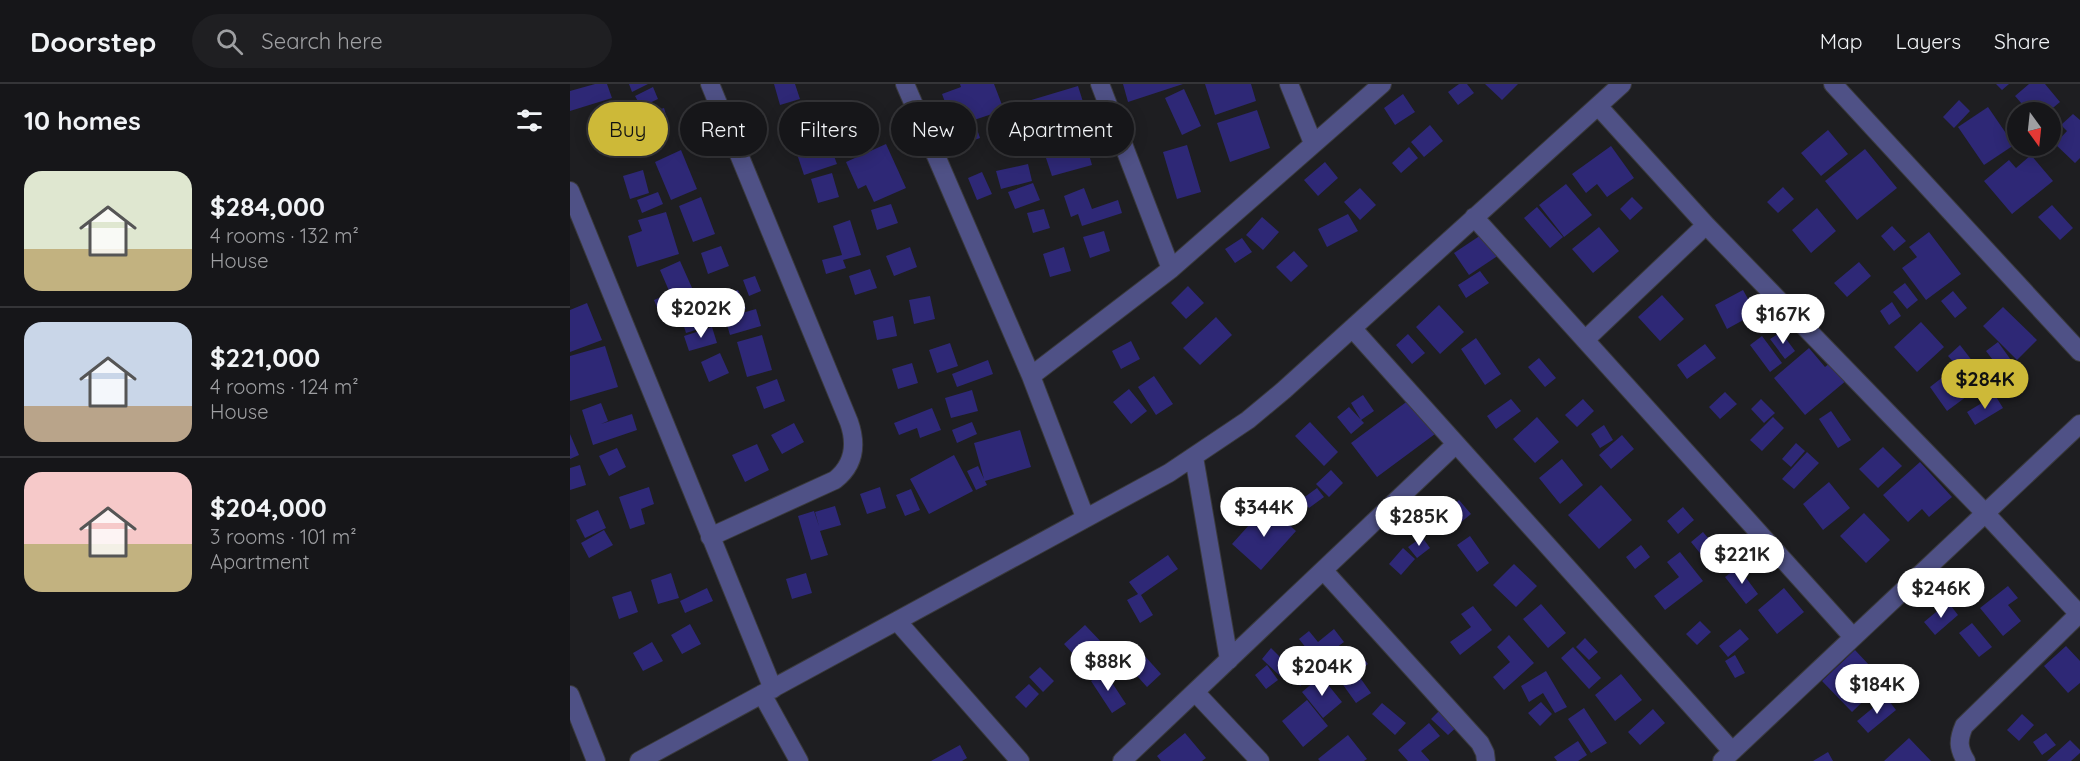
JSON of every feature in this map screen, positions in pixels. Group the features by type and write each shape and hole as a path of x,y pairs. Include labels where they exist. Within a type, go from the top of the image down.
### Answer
{"street":[{"path":"710,84 853,432 854,446 848,466 835,480 710,537"},
{"path":"904,84 1031,376 1085,517"},
{"path":"1100,84 1172,269"},
{"path":"1289,84 1313,143"},
{"path":"1031,376 1172,269 1382,84"},
{"path":"639,761 1169,473 1248,420 1622,84"},
{"path":"1833,84 2080,352"},
{"path":"1598,106 1706,225 2080,614 1964,726 1959,746 1966,761"},
{"path":"570,191 710,537 767,692 799,761"},
{"path":"1474,217 1853,637"},
{"path":"1586,340 1706,225"},
{"path":"1353,328 1727,756 2080,424"},
{"path":"1122,761 1456,444"},
{"path":"1194,457 1229,660"},
{"path":"1324,571 1480,743 1486,761"},
{"path":"897,621 1020,761"},
{"path":"1195,692 1260,761"},
{"path":"570,695 596,761"}],"building":[{"path":"595,84 607,84 612,98 599,102 588,102 588,105 570,111 570,91"},
{"path":"629,84 648,84 632,92"},
{"path":"774,84 795,84 800,99 779,102"},
{"path":"960,84 994,84 1001,102 988,102 988,115 976,119 976,102 945,102 942,94 961,87"},
{"path":"1123,84 1183,84 1128,102"},
{"path":"1205,84 1251,84 1256,101 1215,115"},
{"path":"1459,84 1467,84 1474,93 1458,105 1448,92"},
{"path":"1485,84 1518,84 1502,100"},
{"path":"1996,84 2009,84 2002,90"},
{"path":"2029,84 2045,84 2060,102 2020,102 2015,96"},
{"path":"1078,86 1083,102 1025,102"},
{"path":"653,87 658,99 652,102 638,102 635,96"},
{"path":"1184,89 1201,126 1182,135 1165,98"},
{"path":"1403,94 1415,112 1395,125 1384,108"},
{"path":"1959,100 1970,111 1954,128 1943,117"},
{"path":"1988,107 2007,135 2007,150 1984,165 1958,127"},
{"path":"1257,110 1270,148 1230,162 1217,123"},
{"path":"2073,114 2080,120 2080,158 2075,163 2061,150 2061,138 2067,131 2061,125"},
{"path":"1430,125 1443,141 1424,157 1411,142"},
{"path":"976,126 980,138 976,139"},
{"path":"1828,130 1848,154 1821,176 1801,153"},
{"path":"886,144 906,188 874,202 866,185 858,189 846,162 859,156 879,156 879,147"},
{"path":"1187,145 1201,192 1177,199 1163,152"},
{"path":"1611,146 1634,178 1607,197 1597,184 1586,193 1572,174"},
{"path":"1409,147 1418,158 1401,173 1392,163"},
{"path":"1865,149 1897,188 1857,220 1825,181"},
{"path":"680,150 680,156 683,156 697,189 671,200 655,162"},
{"path":"798,156 834,156 837,164 804,175"},
{"path":"1045,156 1089,156 1092,165 1052,176"},
{"path":"2032,156 2053,181 2012,214 1984,181 2009,160 2016,168"},
{"path":"1325,162 1338,178 1318,196 1304,180"},
{"path":"1028,164 1032,181 1001,189 996,171"},
{"path":"643,170 649,193 630,199 623,176"},
{"path":"982,172 992,194 977,200 968,178"},
{"path":"832,173 839,197 818,203 811,179"},
{"path":"1033,183 1040,200 1015,209 1008,192"},
{"path":"1566,184 1592,215 1564,237 1539,205"},
{"path":"1783,187 1794,199 1778,213 1767,202"},
{"path":"1084,188 1092,209 1118,200 1122,213 1082,226 1078,214 1071,217 1064,196"},
{"path":"1360,188 1376,205 1360,220 1344,202"},
{"path":"658,192 663,204 642,213 637,200"},
{"path":"701,197 715,234 693,242 679,206"},
{"path":"1632,197 1643,208 1630,220 1620,209"},
{"path":"891,204 898,223 877,230 871,210"},
{"path":"2052,205 2073,228 2060,240 2038,217"},
{"path":"1537,207 1563,237 1550,248 1524,218"},
{"path":"1817,208 1836,231 1811,253 1792,230"},
{"path":"1044,209 1050,228 1033,233 1027,213"},
{"path":"666,212 679,254 637,267 628,236 642,231 638,220"},
{"path":"1348,214 1358,231 1327,247 1318,229"},
{"path":"1262,217 1279,232 1263,250 1246,235"},
{"path":"850,220 861,255 843,260 846,268 826,274 822,260 842,255 833,226"},
{"path":"1892,226 1906,241 1894,251 1881,236"},
{"path":"1599,227 1619,251 1593,273 1572,249"},
{"path":"1104,231 1110,251 1090,258 1083,237"},
{"path":"1929,232 1961,274 1926,300 1902,268 1917,257 1909,247"},
{"path":"1484,233 1499,255 1469,275 1454,253"},
{"path":"1242,238 1252,252 1235,263 1225,249"},
{"path":"721,246 729,266 708,274 701,253"},
{"path":"910,247 917,267 894,276 886,256"},
{"path":"1064,247 1071,271 1050,277 1043,254"},
{"path":"1294,251 1308,266 1291,282 1276,267"},
{"path":"680,261 697,299 660,315 654,300 670,293 660,270"},
{"path":"1859,262 1871,276 1847,297 1834,283"},
{"path":"870,269 877,288 855,295 849,276"},
{"path":"1480,271 1489,283 1466,298 1458,285"},
{"path":"755,276 761,291 749,296 743,280"},
{"path":"1905,283 1918,300 1907,309 1893,292"},
{"path":"1188,286 1204,303 1186,319 1171,303"},
{"path":"738,290 746,309 726,317 718,297"},
{"path":"1743,290 1756,313 1727,329 1715,305"},
{"path":"1953,291 1967,308 1955,318 1941,301"},
{"path":"1662,295 1684,319 1660,341 1638,317"},
{"path":"930,296 935,319 914,324 909,300"},
{"path":"1892,302 1901,316 1889,325 1880,311"},
{"path":"587,303 602,340 570,352 570,310"},
{"path":"1439,305 1464,332 1440,354 1416,327"},
{"path":"702,307 708,326 686,333 680,314"},
{"path":"2003,307 2037,340 2017,360 1983,326"},
{"path":"756,309 761,326 730,335 725,318"},
{"path":"893,316 897,336 877,340 873,321"},
{"path":"1216,317 1232,335 1200,365 1183,348"},
{"path":"1921,322 1944,347 1917,372 1894,347"},
{"path":"712,327 717,343 689,351 684,336"},
{"path":"1781,332 1795,351 1785,359 1770,339"},
{"path":"1408,334 1425,353 1412,364 1396,345"},
{"path":"762,335 772,370 747,377 737,342"},
{"path":"1762,336 1782,363 1770,372 1750,345"},
{"path":"1476,338 1501,374 1485,385 1461,349"},
{"path":"1131,341 1140,359 1121,369 1112,351"},
{"path":"1998,342 2011,360 1999,368 1986,351"},
{"path":"950,343 958,366 937,373 929,350"},
{"path":"1705,344 1716,358 1687,379 1677,365"},
{"path":"1960,345 1990,384 1976,394 1974,391 1947,411 1930,387 1957,366 1948,356"},
{"path":"605,346 618,387 570,401 570,356"},
{"path":"1809,348 1825,367 1831,362 1847,380 1805,415 1774,378"},
{"path":"720,353 729,373 709,382 701,362"},
{"path":"1539,358 1556,378 1545,387 1528,367"},
{"path":"988,360 993,374 957,387 952,374"},
{"path":"912,363 918,383 898,389 892,369"},
{"path":"1154,376 1173,404 1156,415 1138,387"},
{"path":"777,379 785,401 764,409 756,387"},
{"path":"1129,389 1147,411 1131,424 1113,402"},
{"path":"972,390 978,411 951,418 945,398"},
{"path":"1725,392 1737,404 1720,419 1709,407"},
{"path":"1363,395 1374,411 1361,420 1351,403"},
{"path":"1995,395 2003,408 1975,425 1967,412"},
{"path":"1511,399 1521,411 1496,429 1487,416"},
{"path":"1583,399 1594,411 1577,427 1565,415"},
{"path":"1761,399 1775,413 1764,423 1751,409"},
{"path":"1409,400 1435,434 1377,477 1351,443"},
{"path":"601,403 608,421 601,424 632,414 637,430 593,445 582,410"},
{"path":"1349,407 1364,423 1351,434 1337,417"},
{"path":"932,408 941,430 920,438 917,428 899,435 894,423"},
{"path":"1831,411 1851,440 1838,448 1819,419"},
{"path":"1537,417 1559,442 1535,463 1513,439"},
{"path":"1773,417 1784,428 1762,451 1750,440"},
{"path":"972,422 977,434 957,443 952,430"},
{"path":"1310,422 1338,452 1324,466 1295,436"},
{"path":"794,423 804,442 782,454 771,435"},
{"path":"1604,425 1613,440 1600,448 1591,434"},
{"path":"1020,430 1031,467 985,481 987,485 976,490 967,471 978,466 984,479 974,443"},
{"path":"570,434 579,455 570,459"},
{"path":"1622,435 1634,449 1611,469 1599,455"},
{"path":"1796,443 1805,451 1791,467 1782,459"},
{"path":"757,444 769,470 745,482 732,455"},
{"path":"1883,447 1902,466 1878,488 1859,469"},
{"path":"617,448 626,467 609,476 599,456"},
{"path":"1807,452 1819,463 1794,489 1782,479"},
{"path":"954,455 973,491 929,514 910,479"},
{"path":"1562,459 1583,485 1560,504 1539,478"},
{"path":"1920,462 1952,497 1929,517 1922,509 1908,522 1883,495"},
{"path":"580,465 586,485 570,490 570,468"},
{"path":"1331,470 1343,483 1329,497 1316,484"},
{"path":"1829,482 1850,508 1823,530 1803,504"},
{"path":"1601,485 1632,520 1599,549 1568,515"},
{"path":"649,487 654,504 641,509 645,524 630,529 619,497"},
{"path":"880,487 886,508 867,514 860,494"},
{"path":"1317,488 1324,497 1309,508 1302,499"},
{"path":"911,489 920,510 905,516 896,495"},
{"path":"1459,500 1471,514 1448,533 1437,520"},
{"path":"1267,505 1296,531 1261,570 1232,544"},
{"path":"835,506 841,525 820,531 828,555 811,560 798,516 814,511 819,526 815,512"},
{"path":"1683,507 1694,520 1678,534 1667,521"},
{"path":"598,510 606,528 585,538 576,520"},
{"path":"1864,513 1890,540 1866,563 1840,536"},
{"path":"604,530 613,545 589,558 581,543"},
{"path":"1703,532 1724,557 1712,568 1691,542"},
{"path":"1470,536 1489,563 1477,572 1457,545"},
{"path":"1422,537 1430,548 1417,558 1408,547"},
{"path":"1641,545 1650,557 1635,569 1626,557"},
{"path":"1403,548 1415,559 1401,575 1389,564"},
{"path":"1680,552 1703,581 1665,610 1654,596 1679,577 1667,562"},
{"path":"1168,555 1178,569 1141,595 1153,615 1140,623 1127,600 1138,594 1129,582"},
{"path":"1514,564 1537,586 1516,607 1493,585"},
{"path":"1738,567 1758,594 1746,604 1725,577"},
{"path":"671,573 679,598 658,604 651,580"},
{"path":"806,573 812,593 792,599 786,579"},
{"path":"2008,586 2018,598 2008,605 2021,621 2003,636 1980,608"},
{"path":"707,588 713,601 685,613 680,601"},
{"path":"1784,588 1804,612 1777,634 1758,610"},
{"path":"631,591 638,612 619,619 612,597"},
{"path":"1948,602 1958,615 1935,635 1924,622"},
{"path":"1541,604 1566,633 1548,648 1523,619"},
{"path":"1473,606 1492,630 1460,655 1450,642 1471,627 1461,614"},
{"path":"1700,621 1711,632 1697,645 1686,634"},
{"path":"1972,623 1992,647 1979,657 1959,633"},
{"path":"690,624 701,644 682,654 671,635"},
{"path":"1085,625 1107,648 1086,668 1064,644"},
{"path":"1334,629 1344,642 1317,662 1299,639 1309,631 1318,642"},
{"path":"1740,629 1749,639 1728,657 1719,646"},
{"path":"1509,635 1534,663 1504,690 1493,677 1510,662 1497,647"},
{"path":"1585,638 1598,652 1589,660 1576,647"},
{"path":"652,642 663,661 643,671 633,653"},
{"path":"1134,644 1161,674 1147,687 1120,657"},
{"path":"2066,646 2080,661 2080,683 2068,693 2044,666"},
{"path":"1573,647 1601,678 1589,689 1561,658"},
{"path":"1271,648 1289,666 1280,676 1262,659"},
{"path":"1357,650 1368,664 1356,672 1371,693 1356,703 1331,668"},
{"path":"1855,650 1884,681 1852,712 1822,681"},
{"path":"1735,655 1745,673 1735,678 1725,661"},
{"path":"1300,661 1313,677 1300,686 1287,670"},
{"path":"1267,665 1278,680 1266,689 1255,675"},
{"path":"1040,667 1054,681 1043,692 1029,677"},
{"path":"1546,671 1567,707 1555,713 1543,693 1529,702 1521,686"},
{"path":"1105,672 1126,704 1112,713 1091,681"},
{"path":"1621,674 1642,700 1615,721 1595,695"},
{"path":"1321,676 1342,702 1323,718 1302,692"},
{"path":"1029,684 1039,694 1026,708 1015,697"},
{"path":"1886,697 1896,710 1868,733 1857,721"},
{"path":"1307,700 1328,726 1303,747 1282,721"},
{"path":"1541,702 1552,714 1540,726 1528,713"},
{"path":"1382,703 1406,723 1395,735 1372,714"},
{"path":"1442,708 1459,725 1448,735 1431,719"},
{"path":"1584,708 1607,743 1591,753 1568,719"},
{"path":"1653,709 1665,723 1640,745 1628,732"},
{"path":"2022,714 2034,725 2019,741 2007,730"},
{"path":"1429,723 1440,736 1421,751 1430,761 1408,761 1398,750"},
{"path":"1185,733 1206,758 1202,761 1161,761 1157,756"},
{"path":"2046,733 2056,745 2042,755 2033,742"},
{"path":"1348,735 1367,759 1364,761 1320,761 1318,759"},
{"path":"1909,738 1931,761 1884,761"},
{"path":"2070,740 2080,750 2080,753 2071,761 2047,761"},
{"path":"1578,741 1587,755 1578,761 1557,761 1554,757"},
{"path":"960,745 967,758 962,761 931,761"},
{"path":"1828,752 1833,761 1813,761"}]}
